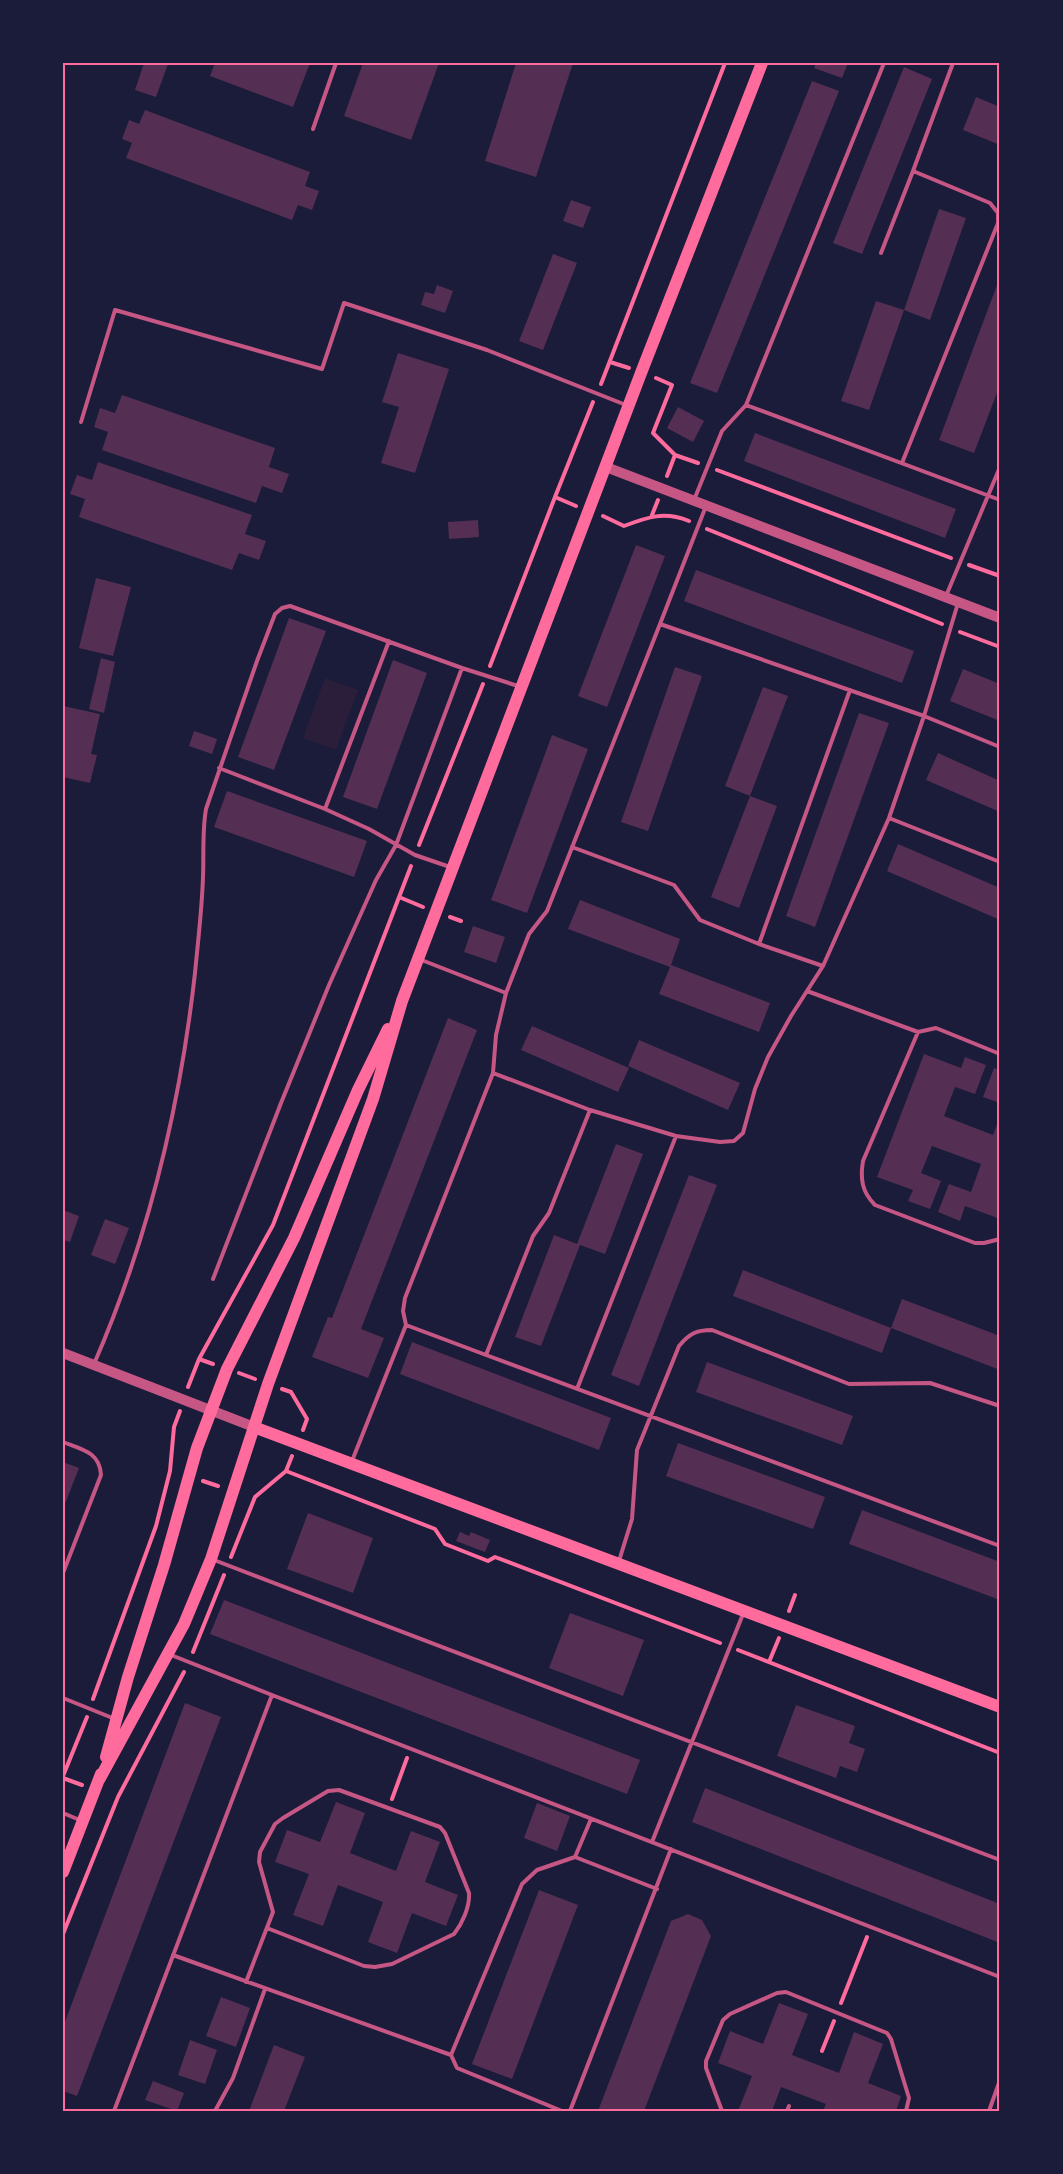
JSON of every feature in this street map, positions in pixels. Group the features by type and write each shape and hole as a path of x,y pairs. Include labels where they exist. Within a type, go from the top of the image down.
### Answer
{"main road":[{"path":"99,1780 183,1624 211,1559 268,1384 373,1099 402,1001 762,63"},
{"path":"63,1872 99,1780 189,1477 227,1369 294,1238 358,1090 402,1001"},
{"path":"254,1427 1000,1707"}],"street":[{"path":"606,467 1000,618"},
{"path":"63,1353 254,1427"}],"lane":[{"path":"313,129 336,63"},
{"path":"694,501 722,431 746,405 885,63"},
{"path":"880,253 954,63"},
{"path":"902,463 998,222 998,213 990,203 913,171"},
{"path":"81,422 115,310 322,369 344,303 487,350 629,406"},
{"path":"746,405 1000,500"},
{"path":"946,597 1000,467"},
{"path":"351,1464 406,1325 405,1298 493,1072 496,1035 506,993 529,934 547,911 706,505"},
{"path":"493,1072 591,1110 676,1136 720,1142 734,1141 743,1133 755,1089 768,1057 823,966 889,818 924,716 958,602"},
{"path":"93,1365 114,1317 137,1249 157,1182 174,1111 197,948 203,878 203,825 206,809 275,614 282,608 290,606 462,668 522,687"},
{"path":"660,624 924,716 1000,747"},
{"path":"325,809 389,641"},
{"path":"213,1279 329,985 376,880 396,845 462,668"},
{"path":"759,944 850,690"},
{"path":"219,768 325,809 369,829 415,855 453,867"},
{"path":"889,818 1000,862"},
{"path":"572,847 674,885 700,920 759,944 823,966"},
{"path":"418,959 506,993"},
{"path":"807,991 918,1032 936,1028 1000,1054"},
{"path":"918,1032 863,1161 862,1186 868,1198 875,1205 975,1243 1000,1239"},
{"path":"486,1355 533,1236 549,1213 591,1110"},
{"path":"577,1389 676,1136"},
{"path":"406,1325 1000,1546"},
{"path":"618,1564 632,1519 637,1450 679,1346 697,1330 712,1330 849,1384 930,1383 1000,1406"},
{"path":"63,1442 91,1453 97,1459 101,1475 63,1573"},
{"path":"211,1559 1000,1860"},
{"path":"652,1842 743,1612"},
{"path":"167,1653 1000,1977"},
{"path":"114,2111 272,1695"},
{"path":"63,1698 116,1719"},
{"path":"246,1982 273,1912 259,1862 260,1852 275,1824 328,1791 339,1790 440,1827 445,1833 469,1893 470,1900 460,1927 454,1934 392,1964 375,1967 364,1966 267,1928"},
{"path":"63,1813 83,1822"},
{"path":"575,1857 591,1819"},
{"path":"570,2111 671,1849"},
{"path":"562,2111 456,2068 451,2055 522,1884 537,1870 575,1857 657,1889"},
{"path":"173,1955 451,2055"},
{"path":"215,2111 233,2078 265,1989"},
{"path":"722,2111 706,2068 706,2061 723,2020 730,2014 777,1993 786,1992 887,2033 891,2039 909,2098 906,2111"},
{"path":"989,2111 1000,2080"}],"path":[{"path":"63,1776 156,1526 170,1471 174,1427 184,1400 200,1359 273,1226 415,855 487,676 725,63"},
{"path":"672,384 653,432 675,455 1000,576"},
{"path":"652,515 678,516 1000,647"},
{"path":"200,1359 291,1392"},
{"path":"170,1471 255,1497"},
{"path":"63,1934 118,1797 189,1662 255,1497 286,1471 435,1529 445,1544 488,1561 495,1557 1000,1754"},
{"path":"388,1808 411,1749"},
{"path":"822,2051 871,1926"}],"shaded area":[{"path":"325,678 358,690 336,750 303,738"}],"building":[{"path":"144,63 168,64 156,97 135,90"},
{"path":"215,63 310,63 293,107 210,76"},
{"path":"363,63 439,63 411,140 344,116"},
{"path":"516,63 573,63 536,177 485,161"},
{"path":"816,63 848,63 842,78 814,68"},
{"path":"904,67 932,79 862,254 833,243"},
{"path":"812,81 839,91 717,393 690,383"},
{"path":"976,97 1000,107 1000,145 963,130"},
{"path":"145,110 310,172 305,186 319,191 312,210 298,205 292,220 126,158 132,143 122,139 129,120 139,124"},
{"path":"571,200 591,207 583,228 563,221"},
{"path":"939,209 966,218 930,320 904,310"},
{"path":"553,254 577,263 543,350 519,341"},
{"path":"1000,277 1000,385 974,453 939,440"},
{"path":"437,285 453,291 445,313 421,305 425,292 434,294"},
{"path":"876,301 904,310 869,410 841,401"},
{"path":"398,353 449,369 415,473 381,463 399,407 382,402"},
{"path":"122,395 275,448 269,467 289,474 282,493 262,486 256,503 102,450 108,432 94,427 100,408 115,413"},
{"path":"678,407 704,421 693,442 667,428"},
{"path":"755,433 956,509 945,538 744,461"},
{"path":"98,462 252,515 245,534 266,541 259,560 239,553 232,570 79,517 85,499 70,494 77,475 92,480"},
{"path":"478,520 479,537 449,539 448,522"},
{"path":"636,545 665,556 607,707 578,696"},
{"path":"696,570 914,651 902,683 684,601"},
{"path":"96,578 131,587 113,656 79,648"},
{"path":"289,618 326,631 274,770 238,757"},
{"path":"101,658 115,662 104,713 89,709"},
{"path":"393,660 427,673 377,809 343,797"},
{"path":"675,667 702,676 648,831 621,822"},
{"path":"963,669 1000,684 1000,721 950,701"},
{"path":"763,687 788,696 750,796 725,786"},
{"path":"63,706 100,714 91,754 97,755 90,783 63,777"},
{"path":"859,713 889,723 815,927 786,916"},
{"path":"194,731 217,739 212,754 189,746"},
{"path":"552,735 588,749 527,913 491,900"},
{"path":"938,753 1000,781 1000,812 926,780"},
{"path":"227,791 367,841 354,877 214,827"},
{"path":"750,796 777,806 739,908 711,897"},
{"path":"898,844 1000,888 1000,920 887,871"},
{"path":"580,900 680,939 671,965 770,1003 759,1032 659,994 670,967 568,929"},
{"path":"473,926 505,937 496,963 464,952"},
{"path":"448,1018 477,1030 361,1329 384,1338 368,1378 312,1357 328,1317 332,1318"},
{"path":"532,1026 629,1068 618,1092 521,1050"},
{"path":"639,1040 740,1083 728,1110 628,1066"},
{"path":"924,1054 961,1068 965,1057 986,1065 975,1094 955,1087 944,1116 993,1135 1000,1117 1000,1219 965,1206 960,1221 938,1212 949,1184 971,1192 981,1164 932,1146 921,1173 941,1181 930,1209 908,1201 913,1190 877,1177"},
{"path":"994,1068 1000,1070 1000,1103 983,1097"},
{"path":"616,1144 643,1154 605,1254 580,1245 541,1346 515,1337 554,1235 577,1244"},
{"path":"689,1175 717,1185 639,1386 611,1375"},
{"path":"63,1210 79,1216 70,1242 63,1240"},
{"path":"105,1219 129,1228 115,1264 91,1255"},
{"path":"743,1270 891,1328 882,1353 733,1296"},
{"path":"902,1299 1000,1336 1000,1370 891,1328"},
{"path":"412,1342 611,1418 599,1450 400,1374"},
{"path":"707,1362 853,1416 842,1445 696,1392"},
{"path":"678,1443 825,1497 813,1529 666,1476"},
{"path":"63,1462 79,1468 63,1509"},
{"path":"862,1510 1000,1562 1000,1600 849,1544"},
{"path":"308,1513 373,1538 353,1593 287,1569"},
{"path":"460,1532 469,1536 471,1532 490,1540 485,1552 456,1541"},
{"path":"224,1600 640,1760 627,1794 210,1634"},
{"path":"570,1613 644,1640 623,1696 549,1668"},
{"path":"185,1703 221,1717 77,2096 63,2091 63,2027"},
{"path":"796,1705 855,1726 849,1743 865,1749 857,1772 840,1766 836,1778 777,1756"},
{"path":"705,1788 1000,1904 1000,1943 692,1822"},
{"path":"336,1802 365,1813 350,1853 396,1871 411,1831 440,1842 425,1882 458,1895 446,1926 412,1913 397,1953 368,1942 383,1902 338,1885 323,1926 293,1915 309,1874 275,1862 287,1830 320,1842"},
{"path":"537,1803 570,1816 557,1851 524,1838"},
{"path":"539,1890 578,1905 512,2079 472,2064"},
{"path":"688,1914 702,1920 711,1936 644,2111 598,2111 671,1921"},
{"path":"221,1997 250,2008 236,2047 206,2036"},
{"path":"779,2003 808,2014 792,2055 839,2073 854,2032 883,2044 868,2083 901,2096 896,2111 823,2111 826,2104 781,2087 772,2111 738,2111 752,2076 718,2063 730,2031 763,2044"},
{"path":"190,2040 217,2050 205,2084 178,2075"},
{"path":"274,2045 305,2057 284,2111 249,2111"},
{"path":"153,2081 184,2093 177,2111 145,2100"}]}
